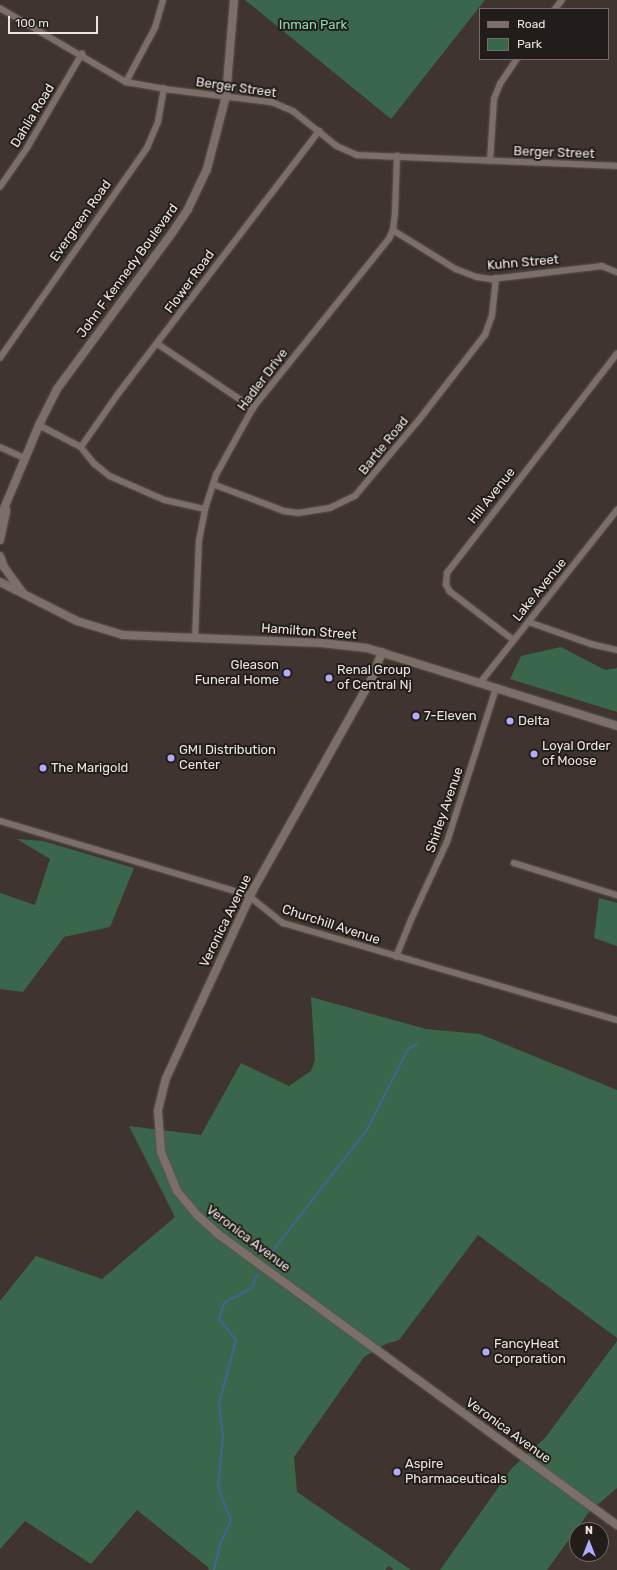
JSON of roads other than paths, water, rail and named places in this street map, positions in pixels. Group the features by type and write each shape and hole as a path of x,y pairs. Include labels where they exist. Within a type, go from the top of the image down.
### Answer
{"street":[{"path":"126,82 155,28 163,0"},
{"name":"John F Kennedy Boulevard","path":"0,518 39,425 72,366 102,329 188,209 215,147 226,96 234,0"},
{"path":"556,8 562,0"},
{"name":"Berger Street","path":"0,8 82,54 126,82 164,89 226,96 282,106 319,131 337,146 357,155 617,166"},
{"name":"Dahlia Road","path":"0,187 31,143 82,54"},
{"path":"490,161 494,99 500,84 516,60"},
{"name":"Evergreen Road","path":"0,358 147,148 158,122 164,89"},
{"name":"Flower Road","path":"81,447 118,394 158,344 319,131"},
{"path":"393,230 397,156"},
{"name":"Kuhn Street","path":"393,230 456,269 477,277 496,278 602,266 617,272"},
{"name":"Hadler Drive","path":"195,639 196,567 205,509 213,484 228,452 253,408 393,230"},
{"name":"Bartle Road","path":"213,484 284,511 298,513 330,508 355,496 420,420 485,335 492,316 496,278"},
{"path":"158,344 253,408"},
{"name":"Hill Avenue","path":"513,640 450,592 446,585 447,573 617,354"},
{"path":"39,425 81,447 95,464 110,476 165,500 205,509"},
{"path":"0,446 25,458"},
{"path":"0,508 12,487"},
{"path":"0,540 12,487"},
{"name":"Lake Avenue","path":"480,683 617,510"},
{"path":"0,556 4,567 24,594"},
{"name":"Hamilton Street","path":"0,582 77,621 99,629 135,636 321,643 382,652 617,726"},
{"path":"529,622 591,644 617,650"},
{"name":"Veronica Avenue","path":"382,652 372,678 250,897 166,1078 160,1098 158,1138 169,1177 176,1191 196,1214 218,1234 617,1525"},
{"name":"Shirley Avenue","path":"396,957 411,920 447,842 496,688"},
{"name":"Churchill Avenue","path":"0,820 250,897 283,923 617,1020"},
{"path":"514,863 617,895"}],"waterway":[{"path":"268,1257 367,1130 408,1049 417,1044"},
{"path":"214,1570 220,1544 231,1520 218,1487 223,1437 219,1404 236,1340 219,1319 224,1303 252,1288 257,1275"}],"place":[{"name":"Gleason Funeral Home","path":"287,673"},
{"name":"Renal Group of Central Nj","path":"329,678"},
{"name":"7-Eleven","path":"416,716"},
{"name":"Delta","path":"510,721"},
{"name":"Loyal Order of Moose","path":"534,754"},
{"name":"GMI Distribution Center","path":"171,758"},
{"name":"The Marigold","path":"43,768"},
{"name":"FancyHeat Corporation","path":"486,1352"},
{"name":"Aspire Pharmaceuticals","path":"397,1472"}],"park label":[{"name":"Inman Park","path":"313,25"}]}
